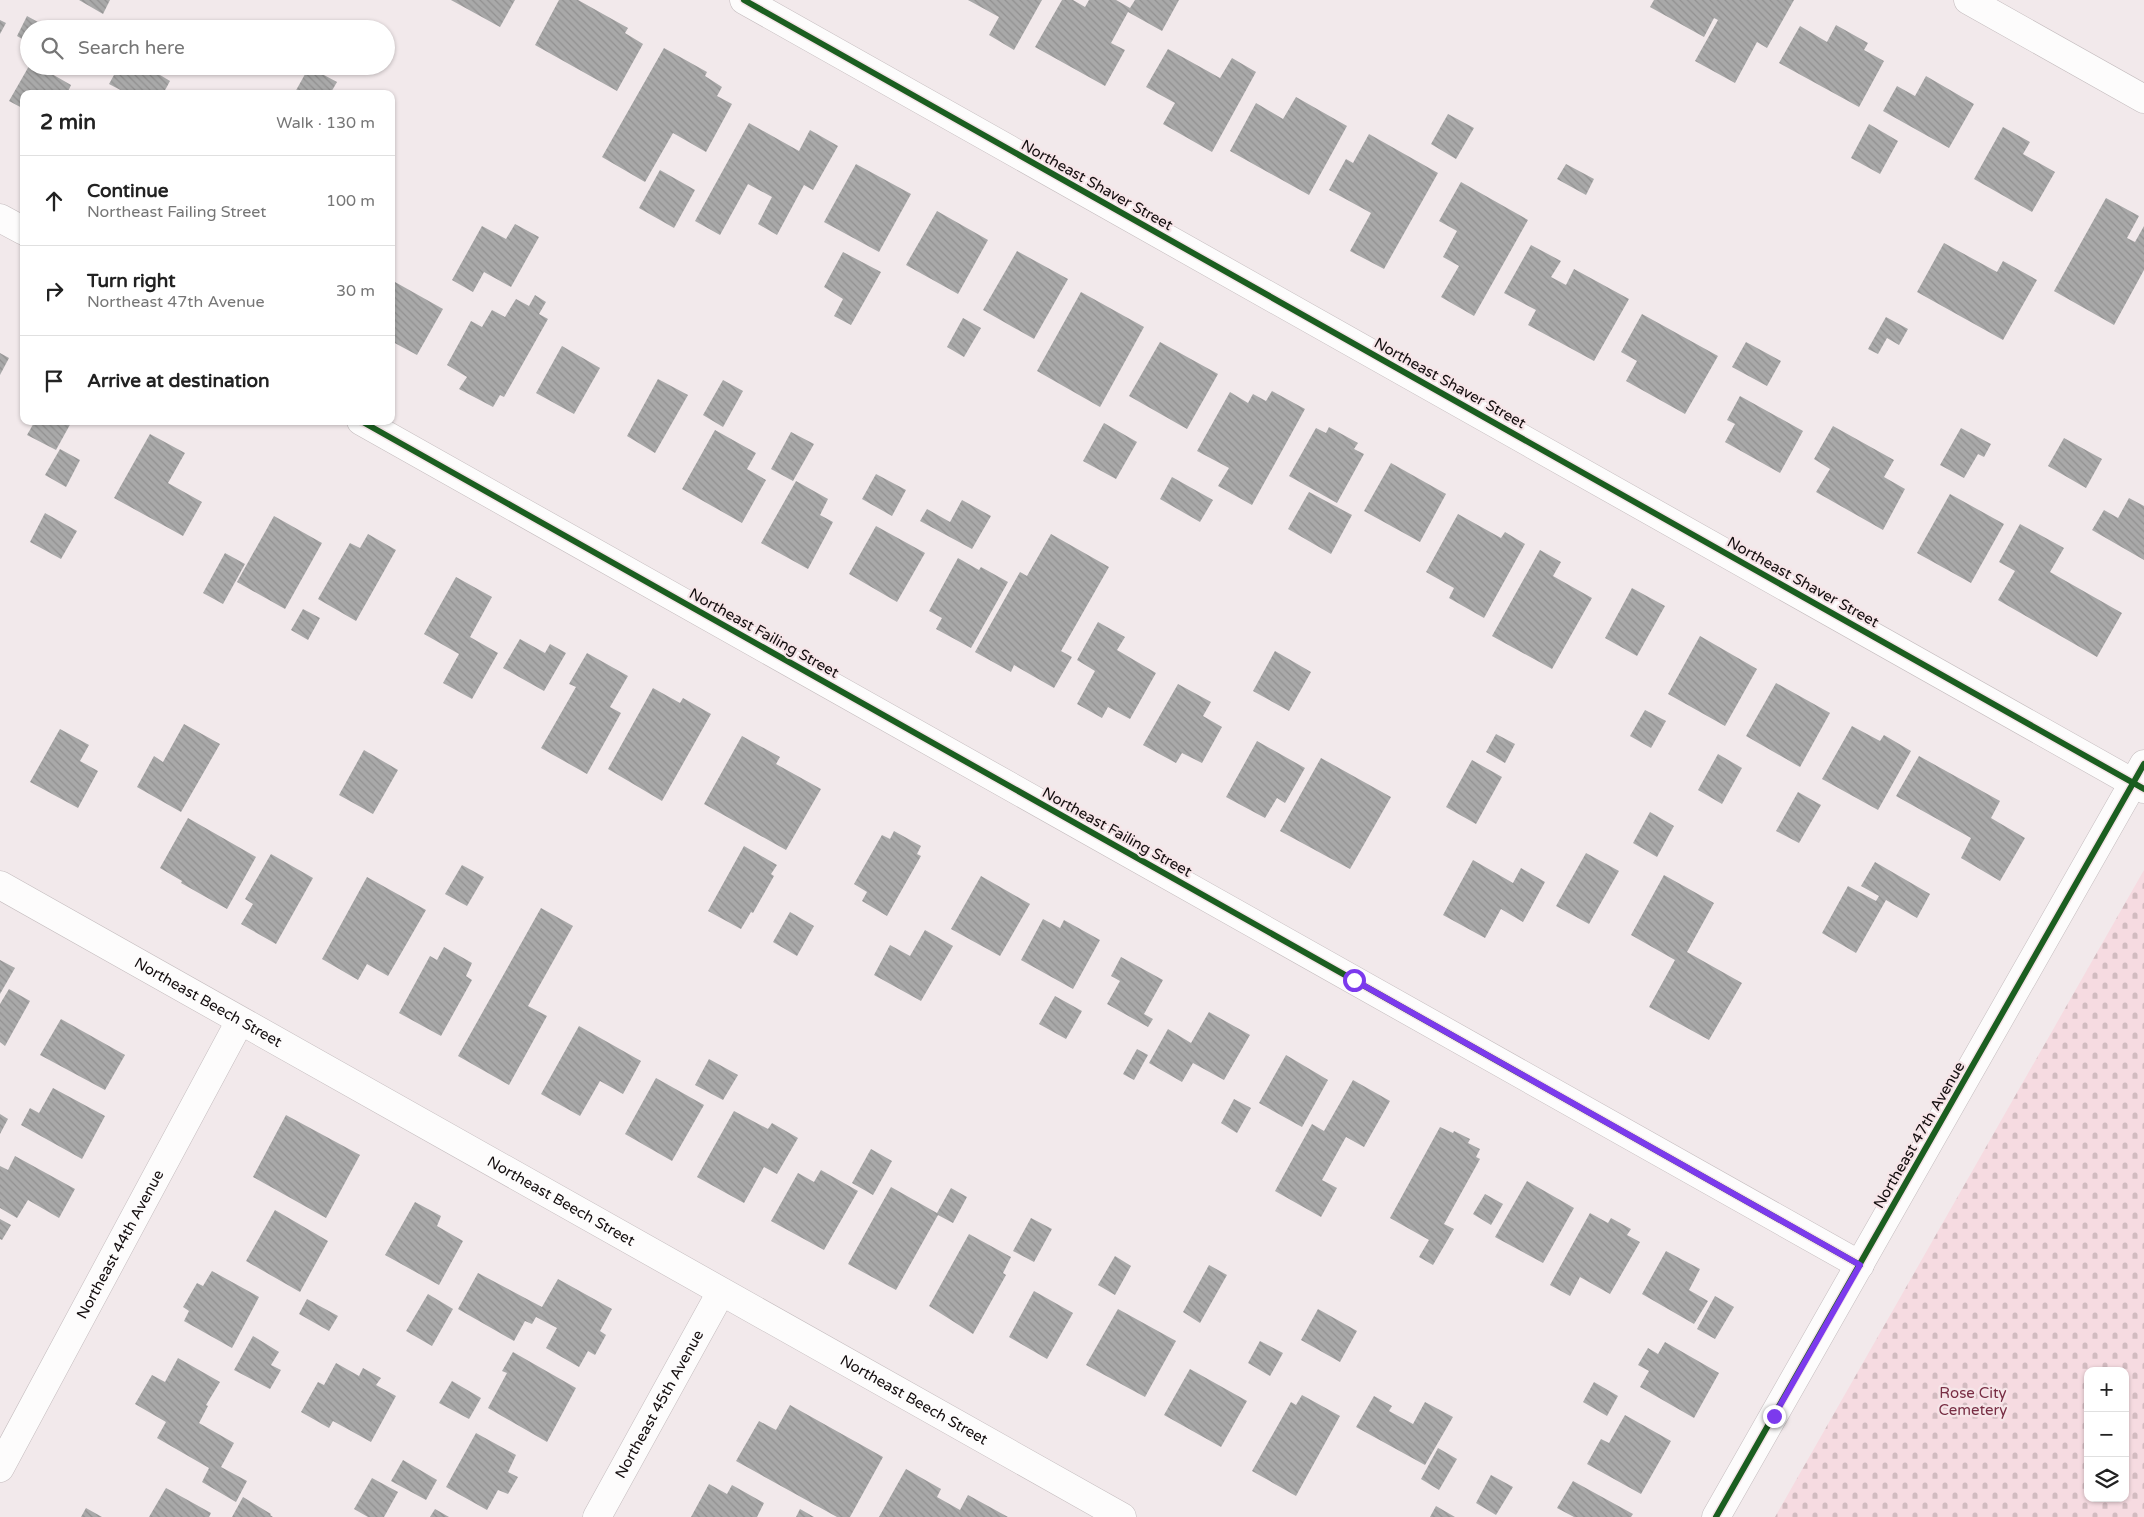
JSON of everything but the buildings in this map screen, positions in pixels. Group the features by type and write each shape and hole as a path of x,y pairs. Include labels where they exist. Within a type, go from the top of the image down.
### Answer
{"street":[{"name":"Northeast Shaver Street","path":"744,0 2141,778"},
{"path":"1968,0 2144,99"},
{"path":"0,218 20,229"},
{"name":"Northeast Failing Street","path":"369,425 1860,1265"},
{"name":"Northeast 47th Avenue","path":"1716,1517 2141,778"},
{"name":"Northeast Beech Street","path":"0,886 1117,1516"},
{"name":"Northeast 44th Avenue","path":"0,1468 240,1021"},
{"name":"Northeast 45th Avenue","path":"596,1517 721,1292"}],"green space":[{"name":"Rose City Cemetery","path":"2144,870 2144,1517 1775,1517"}],"cycle path":[{"path":"744,0 2144,789"},
{"path":"368,425 1860,1265"},
{"path":"1716,1517 2144,764"}],"route":[{"path":"1354,980 1860,1265 1774,1416"}]}
